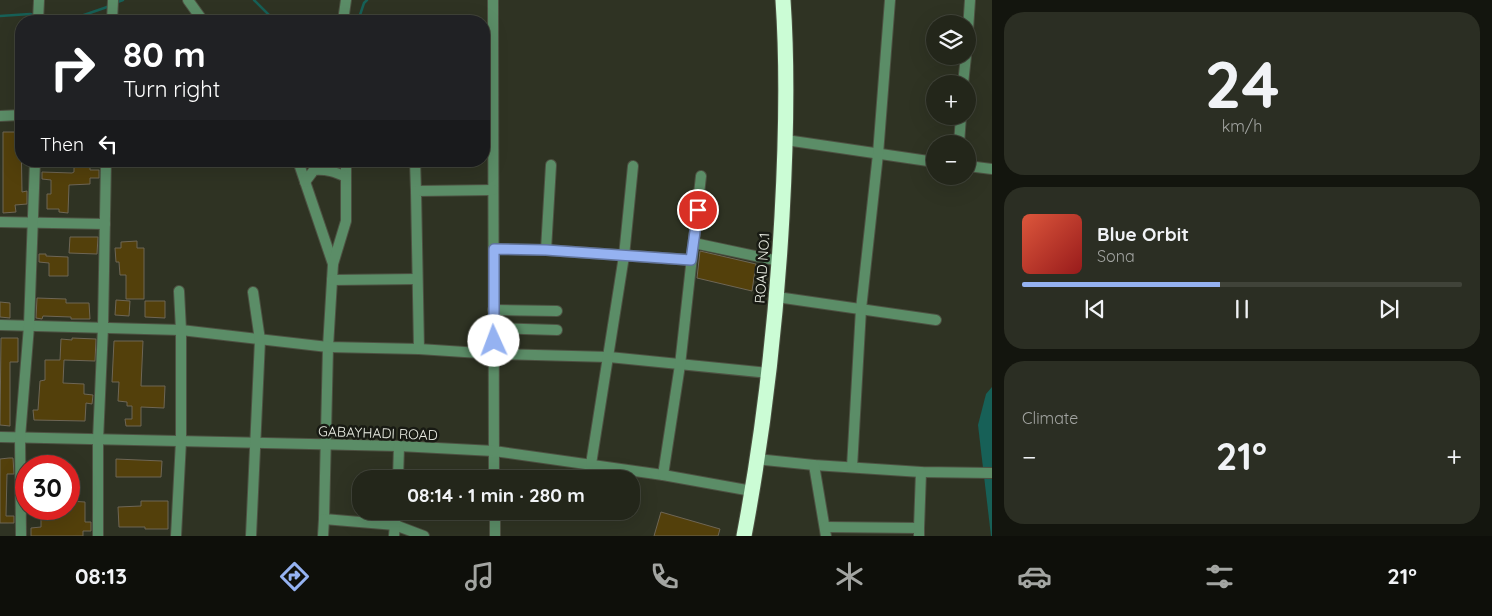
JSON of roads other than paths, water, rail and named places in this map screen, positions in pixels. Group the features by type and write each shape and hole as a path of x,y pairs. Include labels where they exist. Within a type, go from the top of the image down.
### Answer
{"highway":[{"name":"ROAD NO.1","path":"744,536 768,373 780,261 786,140 784,0"}],"street":[{"path":"38,15 39,0"},
{"path":"112,15 113,0"},
{"path":"188,0 199,15"},
{"path":"345,15 346,0"},
{"path":"493,0 494,470"},
{"path":"852,467 861,309 878,154 890,0"},
{"path":"969,15 970,0"},
{"path":"0,116 15,115"},
{"path":"786,140 926,161"},
{"path":"546,250 551,165"},
{"path":"591,464 624,256 633,166"},
{"path":"21,536 20,437 29,326 35,167"},
{"path":"98,536 98,440 103,327 106,167"},
{"path":"300,167 332,264"},
{"path":"323,536 332,264 346,221 346,167"},
{"path":"415,167 418,349"},
{"path":"976,167 992,169"},
{"path":"305,182 314,170 332,170 346,177"},
{"path":"664,474 680,365 701,176"},
{"path":"416,191 493,190"},
{"path":"0,222 105,224"},
{"path":"694,243 780,261"},
{"path":"494,249 546,250 691,260"},
{"path":"332,280 417,278"},
{"path":"176,536 181,441 179,291"},
{"path":"251,536 260,340 253,292"},
{"path":"777,298 936,320"},
{"path":"493,310 557,311"},
{"path":"0,324 181,330 328,347 609,357 768,373"},
{"path":"494,328 557,330"},
{"name":"GABAYHADI ROAD","path":"0,437 399,446 494,451 664,474 752,491"},
{"path":"398,470 399,446"},
{"path":"756,459 921,472 992,473"},
{"path":"814,465 825,532 919,532 921,472"},
{"path":"324,519 396,524 424,536"},
{"path":"394,536 396,520"},
{"path":"495,520 495,536"}],"water":[{"path":"992,387 991,536 978,425 986,394"}],"waterway":[{"path":"115,3 123,0"},
{"path":"254,0 269,15"},
{"path":"360,15 367,0"},
{"path":"84,15 110,6"},
{"path":"0,16 36,15"}]}
